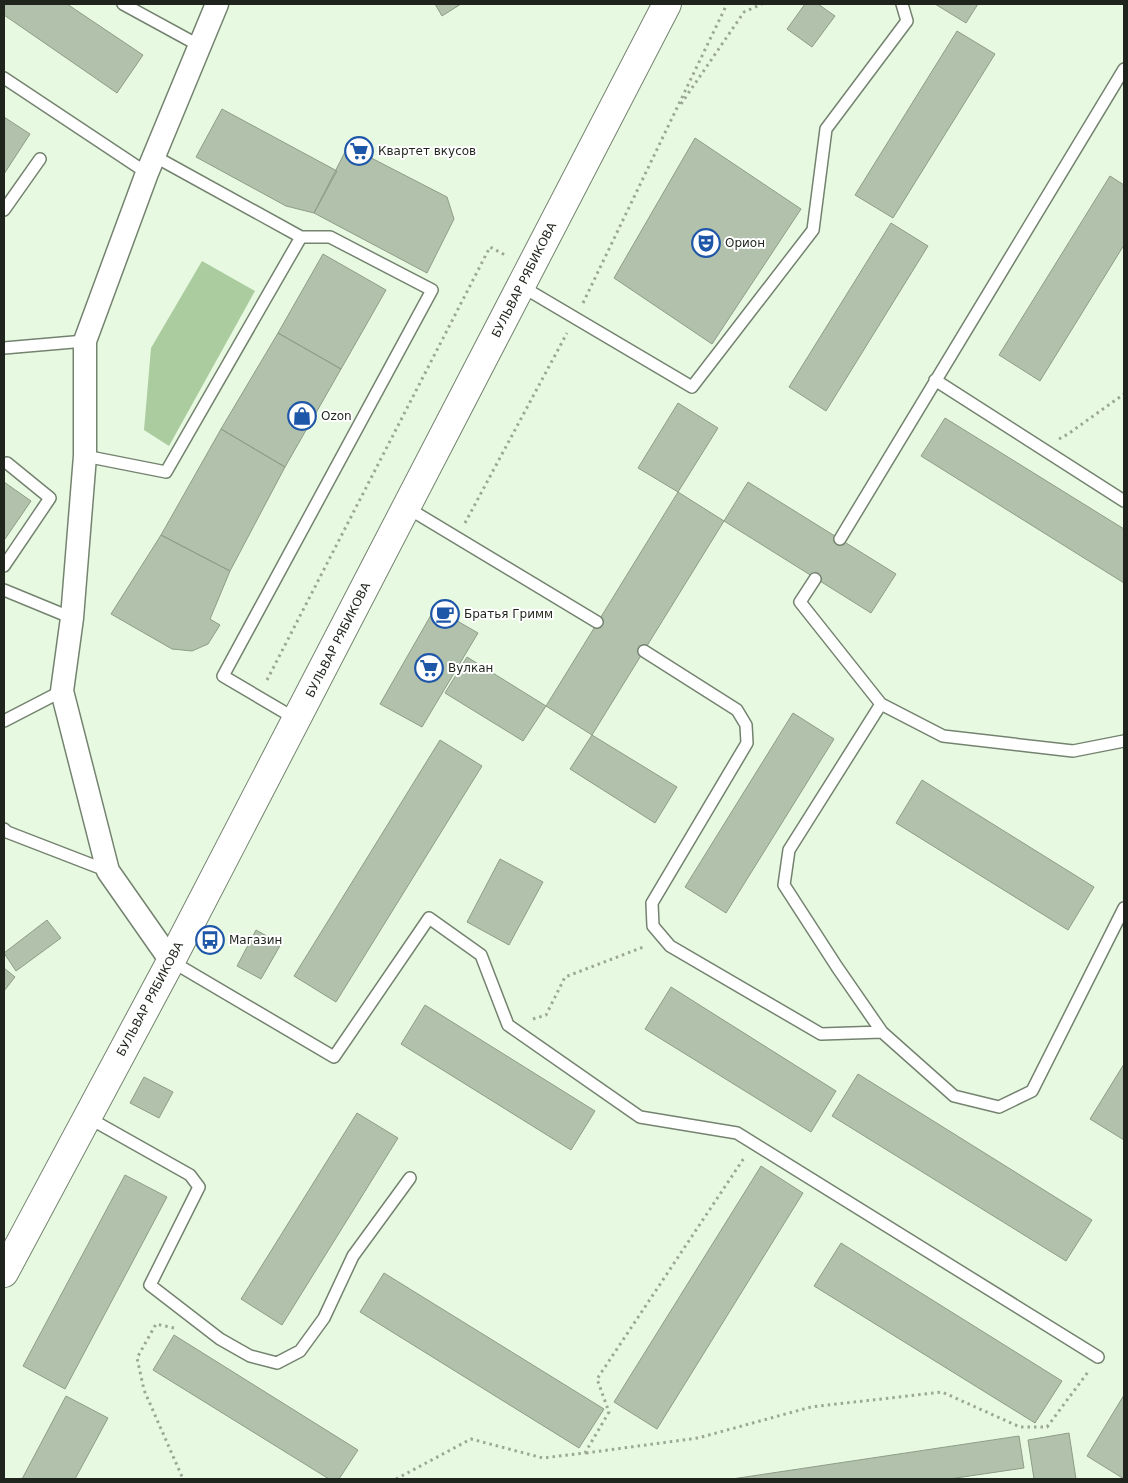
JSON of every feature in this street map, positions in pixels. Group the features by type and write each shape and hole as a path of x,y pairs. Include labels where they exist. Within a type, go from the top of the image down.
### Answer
{"street":[{"path":"171,961 108,871 62,691 72,618 85,456 85,340 150,165 217,4"},
{"name":"БУЛЬВАР РЯБИКОВА","path":"4,1273 171,961 667,4"}],"lane":[{"path":"123,4 200,46"},
{"path":"521,286 692,387 813,230 826,129 907,21 902,4"},
{"path":"840,539 1124,69"},
{"path":"4,78 150,165 301,238 330,237 432,290 223,676 296,719"},
{"path":"4,210 40,159"},
{"path":"85,456 166,472 301,238"},
{"path":"4,348 85,340"},
{"path":"935,380 1124,501"},
{"path":"4,566 50,498 7,463"},
{"path":"406,507 597,622"},
{"path":"815,579 800,602 881,704 943,736 1073,752 1124,741"},
{"path":"4,590 72,618"},
{"path":"644,651 737,710 746,725 747,742 652,902 653,926 670,946 821,1034 882,1032"},
{"path":"4,721 62,691"},
{"path":"881,704 788,850 784,884 836,967 882,1032 954,1096 999,1107 1032,1090 1124,908"},
{"path":"5,832 108,871"},
{"path":"171,961 334,1057 429,918 480,955 508,1025 640,1117 737,1133 1098,1357"},
{"path":"87,1117 190,1175 199,1187 150,1285 220,1339 250,1356 277,1363 300,1351 324,1318 353,1256 410,1178"}],"path":[{"path":"457,538 575,318 727,4"},
{"path":"674,114 744,12 762,4"},
{"path":"266,681 490,247 510,257"},
{"path":"1068,434 1124,394"},
{"path":"508,1025 546,1015 565,976 663,939"},
{"path":"585,1453 608,1412 597,1379 754,1143"},
{"path":"183,1479 144,1390 137,1358 156,1324 183,1331 195,1319"},
{"path":"396,1479 471,1438 543,1458 698,1438 811,1407 942,1392 1020,1427 1047,1427 1098,1357"}],"green space":[{"path":"202,261 255,291 169,446 144,430 151,348"}],"building":[{"path":"4,4 67,4 143,55 117,93 4,15"},
{"path":"435,4 461,4 442,16"},
{"path":"805,4 818,4 835,16 812,47 787,29"},
{"path":"935,4 978,4 966,23"},
{"path":"957,31 995,54 893,218 855,195"},
{"path":"222,109 337,171 314,213 286,206 196,157"},
{"path":"4,117 30,134 4,174"},
{"name":"Орион","path":"695,138 801,209 712,344 614,278"},
{"path":"348,146 447,197 454,219 427,273 314,213"},
{"path":"1110,176 1124,185 1124,245 1040,381 999,355"},
{"path":"891,223 928,246 826,411 789,387"},
{"path":"323,254 386,290 341,369 278,333"},
{"path":"278,333 341,369 285,467 221,429"},
{"path":"678,403 718,428 678,492 638,468"},
{"path":"945,418 1124,529 1124,583 921,456"},
{"path":"221,429 285,467 230,571 161,535"},
{"path":"4,482 31,501 5,539 4,538"},
{"path":"748,482 896,574 871,613 724,521"},
{"path":"678,492 724,521 592,735 546,706"},
{"path":"161,535 230,571 210,619 220,625 208,644 192,651 172,649 111,614"},
{"name":"Вулкан","path":"435,608 478,633 422,727 380,704"},
{"path":"467,657 546,706 523,741 445,693"},
{"path":"793,713 834,739 726,913 685,887"},
{"path":"592,735 677,787 655,823 570,769"},
{"path":"440,740 482,766 336,1002 294,976"},
{"path":"922,780 1094,887 1068,930 896,823"},
{"path":"500,859 543,882 509,945 467,922"},
{"path":"47,920 61,938 16,971 4,953"},
{"path":"256,930 281,944 261,979 237,966"},
{"path":"4,968 15,977 4,991"},
{"path":"671,987 836,1091 811,1132 645,1029"},
{"path":"425,1005 595,1111 571,1150 401,1044"},
{"path":"1124,1064 1124,1140 1090,1119"},
{"path":"858,1074 1092,1220 1066,1261 832,1116"},
{"path":"144,1077 173,1092 159,1118 130,1103"},
{"path":"357,1113 398,1138 282,1325 241,1299"},
{"path":"761,1166 803,1193 657,1429 614,1402"},
{"path":"125,1175 167,1197 65,1389 23,1366"},
{"path":"841,1243 1062,1381 1035,1423 814,1286"},
{"path":"384,1273 604,1409 579,1448 360,1312"},
{"path":"174,1335 358,1450 339,1479 329,1479 153,1370"},
{"path":"1124,1395 1124,1479 1087,1456"},
{"path":"66,1396 108,1418 75,1479 22,1479"},
{"path":"1069,1433 1076,1479 1034,1479 1028,1440"},
{"path":"1019,1436 1024,1468 949,1479 732,1479"}],"place":[{"name":"Квартет вкусов","path":"359,151"},
{"name":"Орион","path":"706,243"},
{"name":"Ozon","path":"302,416"},
{"name":"Братья Гримм","path":"445,614"},
{"name":"Вулкан","path":"429,668"},
{"name":"Магазин","path":"210,940"}]}
